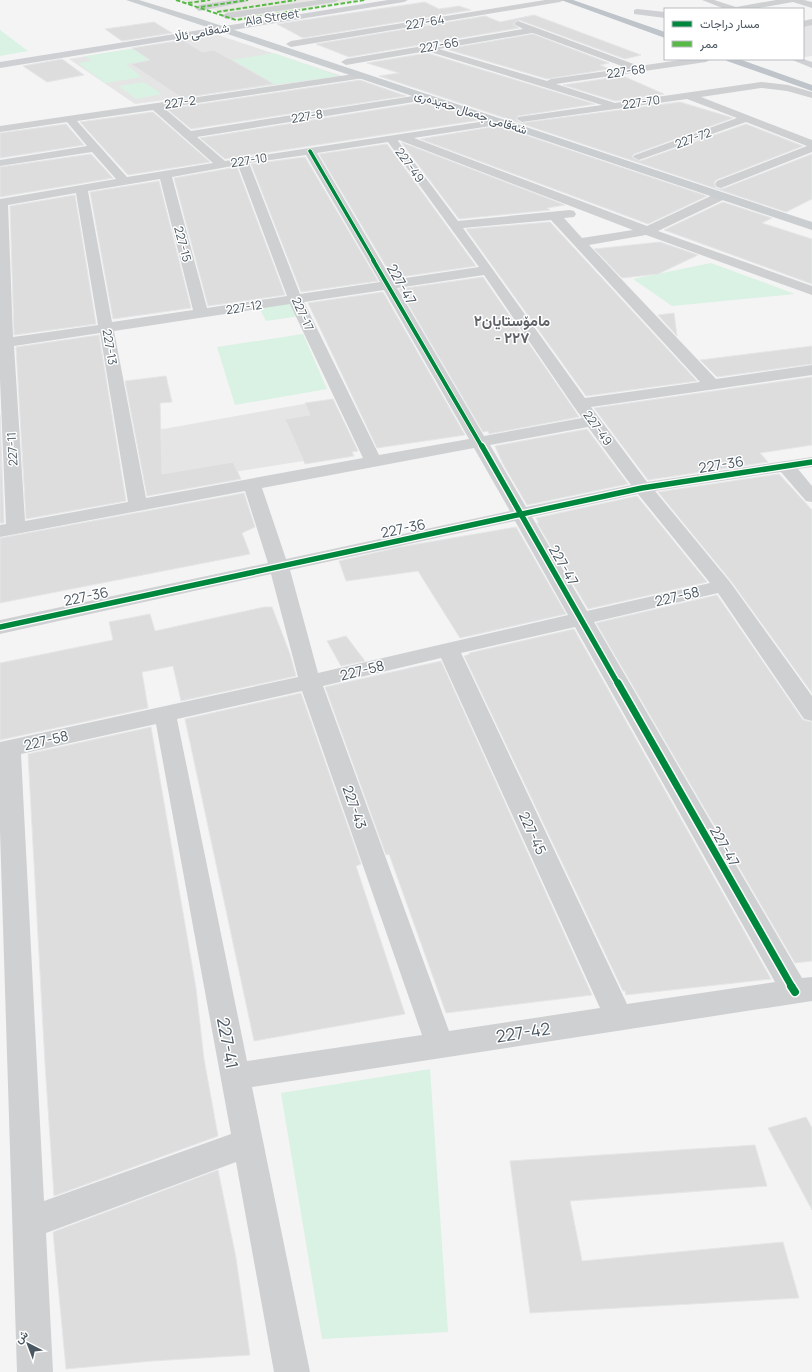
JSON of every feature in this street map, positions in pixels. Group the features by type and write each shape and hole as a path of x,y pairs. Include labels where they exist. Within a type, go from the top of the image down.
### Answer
{"highway":[{"path":"565,0 664,35"},
{"path":"634,10 664,22"},
{"path":"733,60 812,88"},
{"path":"785,64 812,74"},
{"path":"799,83 812,81"}],"main road":[{"name":"شەقامی جەمال حەیدەری","path":"130,0 225,24 291,44 658,163"},
{"name":"شەقامی جەمال حەیدەری","path":"156,0 225,24 361,76 662,176 736,189"},
{"name":"Ala Street","path":"225,24 379,0"},
{"name":"شه‌قامی ئاڵا","path":"0,60 225,24 404,0"},
{"path":"634,10 664,15"},
{"name":"شه‌قامی ئاڵا","path":"0,65 225,24"},
{"path":"798,60 812,65"},
{"path":"662,176 678,170"},
{"name":"شەقامی جەمال حەیدەری","path":"719,187 812,226"}],"street":[{"path":"186,3 210,0"},
{"path":"199,8 248,0"},
{"path":"225,24 297,3 335,0"},
{"name":"227-64","path":"291,44 560,0"},
{"path":"706,0 731,8"},
{"path":"744,8 791,0"},
{"path":"795,0 812,5"},
{"path":"215,13 283,1 297,3 309,9"},
{"path":"490,12 532,30 639,70"},
{"name":"227-66","path":"346,62 532,30"},
{"path":"427,48 618,106"},
{"name":"227-68","path":"545,83 700,60"},
{"name":"227-2","path":"0,129 361,76"},
{"name":"227-70","path":"522,119 761,85 781,86 812,95"},
{"path":"689,96 812,144"},
{"name":"227-8","path":"188,135 426,97"},
{"path":"154,106 223,165"},
{"path":"69,118 124,181"},
{"name":"227-72","path":"639,157 747,118"},
{"name":"227-10","path":"1,203 242,161 499,122"},
{"path":"396,138 647,231 812,290"},
{"name":"227-49","path":"396,138 454,225 488,270 580,404 642,488 723,586 812,712"},
{"path":"0,163 95,148"},
{"path":"578,242 618,237 647,231 719,187 812,148"},
{"name":"227-47","path":"310,151 580,618 804,990"},
{"name":"227-17","path":"242,161 295,299 373,462"},
{"name":"227-15","path":"165,174 202,313"},
{"name":"227-13","path":"81,189 138,505"},
{"name":"227-11","path":"1,203 8,529"},
{"path":"454,225 555,216 588,208"},
{"path":"555,216 712,385"},
{"name":"227-12","path":"3,343 488,270"},
{"path":"580,404 812,370"},
{"path":"8,529 592,420"},
{"name":"227-36","path":"0,627 642,488 812,462"},
{"path":"785,466 812,497"},
{"name":"227-43","path":"252,484 279,567 310,682 440,1045"},
{"name":"227-58","path":"5,749 310,682 448,648 723,586"},
{"name":"227-45","path":"448,648 619,1018"},
{"name":"227-41","path":"164,714 292,1372"},
{"path":"5,749 35,1372"},
{"name":"227-42","path":"235,1076 804,990"},
{"path":"29,1223 247,1143"}],"shaded area":[{"path":"181,0 358,0 240,18"},
{"path":"812,24 812,56 804,56 804,26"},
{"path":"218,35 342,76 135,104 69,59"},
{"path":"326,400 348,454 163,483 152,431"}],"green space":[{"path":"0,30 28,51 0,56"},
{"path":"136,48 155,60 126,64 142,77 105,83 78,63 91,61 86,56"},
{"path":"274,53 339,76 192,96 231,60"},
{"path":"144,82 162,94 136,99 119,86"},
{"path":"711,263 795,294 672,306 633,279"},
{"path":"291,303 300,316 266,321 259,308"},
{"path":"303,334 327,389 235,405 217,347"},
{"path":"430,1069 448,1332 322,1339 281,1093"}],"building":[{"path":"425,2 439,9 459,6 471,10 303,38 277,24"},
{"path":"534,15 641,55 625,59 519,20 513,24 519,28 349,57 316,44 485,16 500,22"},
{"path":"154,22 172,33 122,41 105,29"},
{"path":"533,34 609,63 600,65 609,69 547,79 446,49"},
{"path":"183,40 202,52 214,50 274,84 182,98 131,64 150,60 132,48"},
{"path":"427,53 595,104 518,116 516,119 521,123 680,102 733,118 634,154 632,157 640,161 746,124 803,146 716,180 714,183 716,188 722,189 812,154 812,199 786,212 379,76 399,73 367,63"},
{"path":"62,59 84,75 47,82 23,66"},
{"path":"623,76 664,94 615,101 563,85"},
{"path":"360,80 406,96 191,129 167,109"},
{"path":"425,102 480,120 225,159 200,138"},
{"path":"153,112 210,162 128,175 80,122"},
{"path":"66,124 84,145 0,158 0,133"},
{"path":"498,126 707,196 648,224 420,139"},
{"path":"401,142 565,205 547,208 550,210 459,219"},
{"path":"387,144 476,266 393,278 319,154"},
{"path":"91,154 113,178 0,197 0,167"},
{"path":"305,157 378,281 301,292 251,164"},
{"path":"237,167 285,295 208,306 174,178"},
{"path":"159,181 191,308 113,319 90,192"},
{"path":"75,195 96,324 14,335 10,206"},
{"path":"723,202 772,218 762,223 812,239 812,284 664,230"},
{"path":"550,222 697,381 586,396 466,229"},
{"path":"660,242 698,255 658,274 622,278 594,249"},
{"path":"483,277 579,417 489,434 488,431 483,432 399,289"},
{"path":"383,292 465,435 377,448 308,303"},
{"path":"674,313 677,336 658,315"},
{"path":"99,335 126,501 26,519 16,347"},
{"path":"812,346 812,364 717,377 700,360"},
{"path":"166,376 172,402 160,403 162,474 233,462 241,479 147,496 125,381"},
{"path":"812,377 812,445 760,453 768,462 648,480 594,408"},
{"path":"333,399 358,451 352,452 354,456 305,464 285,419 310,415 305,403"},
{"path":"0,415 4,523 0,523"},
{"path":"587,429 628,484 527,505 503,464 495,446"},
{"path":"779,474 812,510 812,693 731,581 658,492"},
{"path":"244,493 255,527 242,533 250,554 0,603 0,538"},
{"path":"637,496 707,582 588,609 537,523 539,523 536,518"},
{"path":"516,527 566,614 460,638 418,571 346,581 339,561 400,547"},
{"path":"717,595 803,720 812,722 812,961 795,963 596,623"},
{"path":"264,607 272,607 290,654 296,676 181,701 173,666 142,672 148,708 0,740 0,663 113,640 109,622 150,614 155,631"},
{"path":"574,629 771,979 626,995 625,991 623,991 464,656 470,654 469,653"},
{"path":"346,636 365,661 341,666 327,641"},
{"path":"441,661 592,995 446,1013 389,854 386,855 325,687"},
{"path":"301,693 361,864 356,866 405,1014 254,1041 185,719"},
{"path":"151,727 196,988 204,1059 218,1136 54,1196 45,1064 28,754"},
{"path":"806,1117 812,1128 812,1210 768,1128"},
{"path":"755,1145 767,1186 570,1201 582,1261 783,1242 799,1298 530,1313 510,1161"},
{"path":"218,1170 236,1258 250,1355 152,1361 66,1369 53,1232"}],"marked path":[{"path":"176,0 236,20 365,0"},
{"path":"188,3 210,0"},
{"path":"201,7 248,0"},
{"path":"217,12 296,0"}],"cycle path":[{"path":"310,151 479,441 795,992"},
{"path":"0,627 642,488 812,462"}],"district":[{"name":"مامۆستایان٢ - ٢٢٧","path":"512,328"}]}
